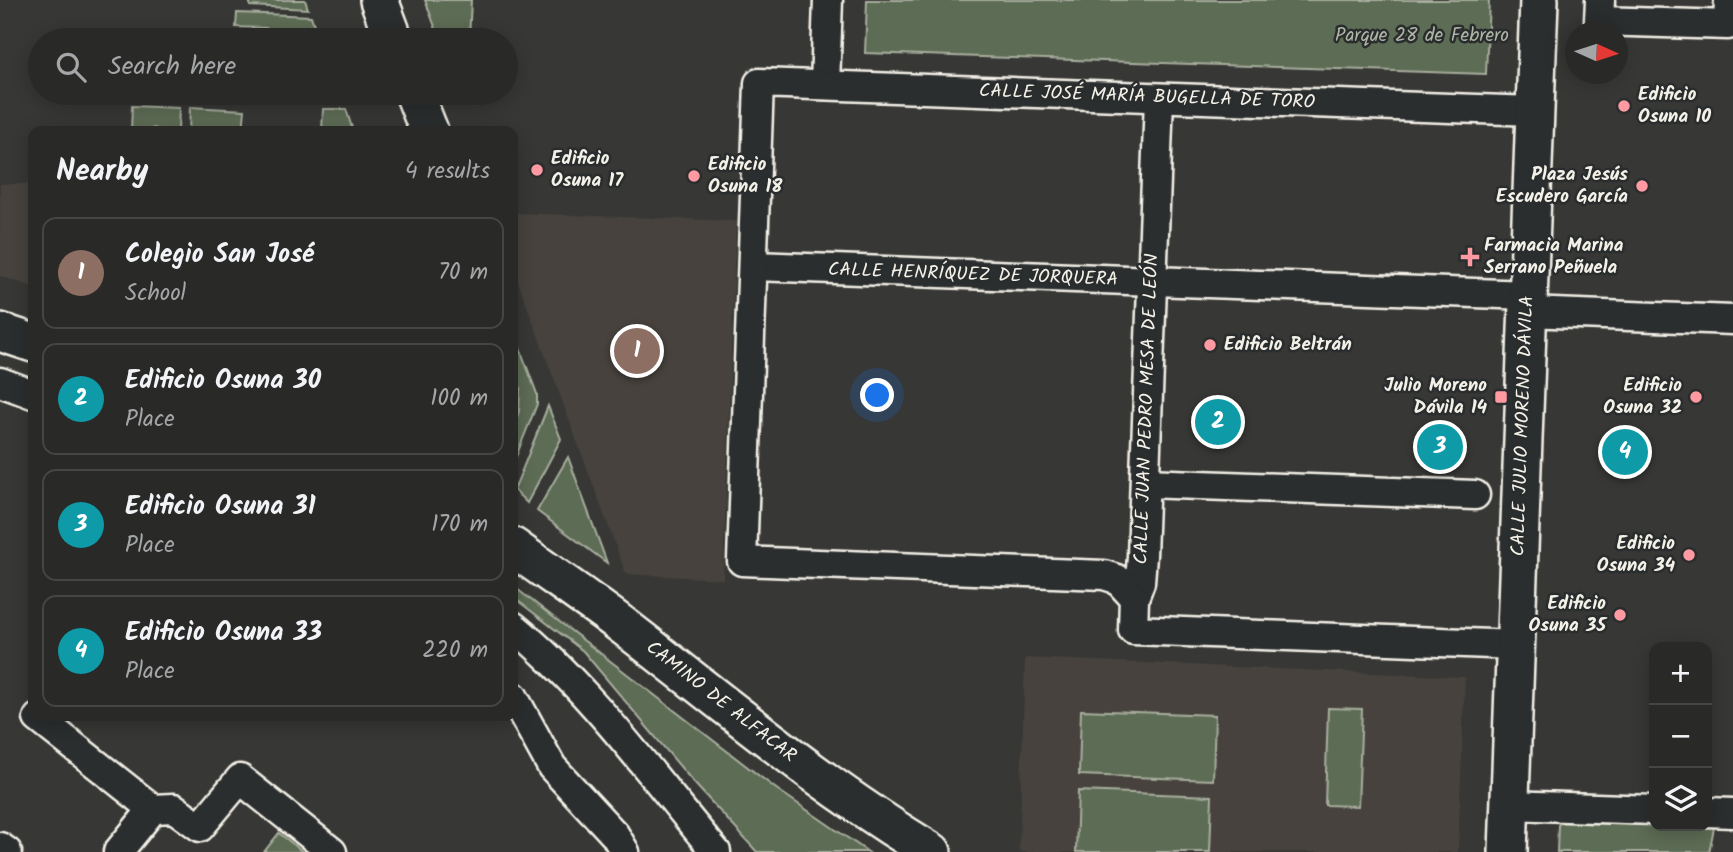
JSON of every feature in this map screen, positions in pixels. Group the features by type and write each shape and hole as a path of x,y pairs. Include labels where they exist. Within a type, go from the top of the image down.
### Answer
{"main road":[{"path":"355,0 366,28"},
{"path":"379,0 390,28"},
{"name":"CALLE JULIO MORENO DÁVILA","path":"1508,852 1539,0"},
{"path":"394,105 401,126"},
{"path":"419,105 427,126"},
{"path":"0,332 28,341"},
{"name":"CAMINO DE ALFACAR","path":"518,551 624,626 863,809 932,852"}],"street":[{"path":"825,85 828,0"},
{"path":"1600,0 1599,21 1728,24 1729,0"},
{"name":"CALLE JOSÉ MARÍA BUGELLA DE TORO","path":"754,266 752,252 759,83 1535,111"},
{"name":"CALLE JUAN PEDRO MESA DE LEÓN","path":"1159,98 1145,483 1140,582 1134,597 1133,630 1516,645"},
{"path":"754,266 742,561 1104,575 1117,579 1134,597"},
{"name":"CALLE HENRÍQUEZ DE JORQUERA","path":"754,266 1152,282 1528,303 1733,320"},
{"path":"0,382 28,392"},
{"path":"1145,483 1475,495"},
{"path":"518,630 545,653 586,697 716,852"},
{"path":"518,705 552,767 615,835 625,852"},
{"path":"42,721 153,808 174,808 200,827 240,779 332,852"},
{"path":"1510,805 1649,810"},
{"path":"118,852 153,808"},
{"path":"1712,812 1733,813"},
{"path":"0,847 7,852"}],"shaded area":[{"path":"0,184 28,184 28,285 0,276"},
{"path":"518,213 736,221 723,579 626,574 518,282"},
{"path":"1025,658 1465,677 1458,852 1023,852 1019,850"}],"green space":[{"path":"250,0 305,0 308,9 250,6"},
{"path":"425,0 471,0 470,28 436,28"},
{"name":"Parque 28 de Febrero","path":"867,0 1489,0 1486,74 865,53"},
{"path":"237,13 311,16 315,28 266,28 236,27"},
{"path":"132,106 179,108 178,126 131,126"},
{"path":"190,107 245,110 243,126 189,126"},
{"path":"323,109 346,109 351,126 322,126"},
{"path":"518,343 537,394 537,404 518,452 518,414"},
{"path":"548,406 561,439 527,503 518,494 518,480"},
{"path":"568,457 607,563 537,511"},
{"path":"518,590 775,788 868,852 757,852 694,783 583,651 518,601"},
{"path":"1328,708 1362,709 1358,806 1325,805"},
{"path":"1081,710 1215,715 1213,780 1079,775"},
{"path":"1078,791 1212,796 1210,852 1076,852"},
{"path":"1562,821 1649,825 1649,831 1712,831 1714,828 1709,852 1557,852 1558,825"},
{"path":"279,833 303,852 264,852"}],"place":[{"name":"Edificio Osuna 10","path":"1624,106"},
{"name":"Edificio Osuna 17","path":"537,170"},
{"name":"Edificio Osuna 18","path":"694,176"},
{"name":"Plaza Jesús Escudero García","path":"1642,186"},
{"name":"Farmacia Marina Serrano Peñuela","path":"1470,257"},
{"name":"Edificio Beltrán","path":"1210,345"},
{"name":"Colegio San José","path":"637,351"},
{"name":"Julio Moreno Dávila 14","path":"1501,397"},
{"name":"Edificio Osuna 32","path":"1696,397"},
{"name":"Edificio Osuna 30","path":"1218,422"},
{"name":"Edificio Osuna 31","path":"1440,447"},
{"name":"Edificio Osuna 33","path":"1625,452"},
{"name":"Edificio Osuna 34","path":"1689,555"},
{"name":"Edificio Osuna 35","path":"1620,615"}]}
